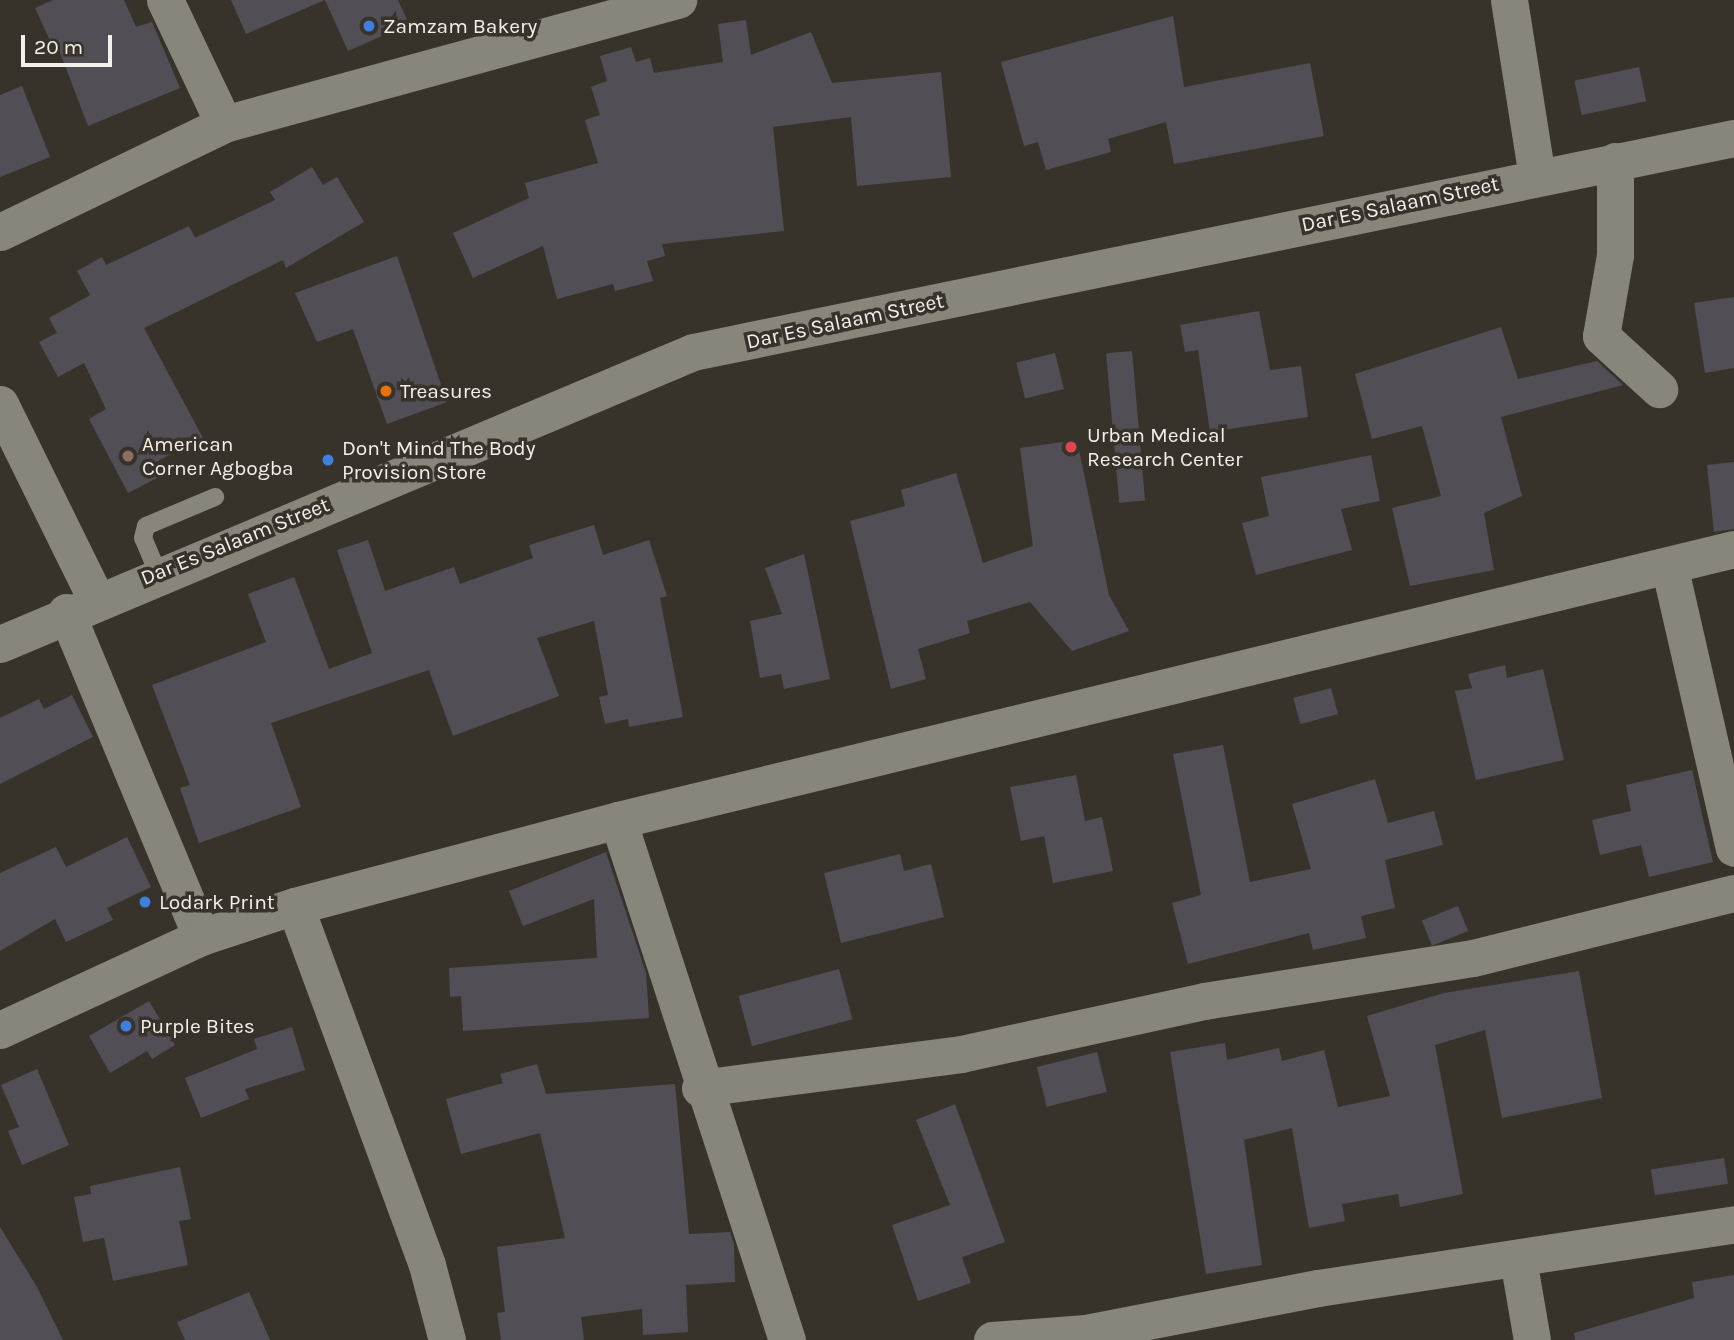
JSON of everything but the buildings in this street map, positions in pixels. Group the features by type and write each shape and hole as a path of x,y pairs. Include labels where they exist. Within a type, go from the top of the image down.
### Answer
{"street":[{"path":"165,0 224,124"},
{"path":"0,232 224,124 678,0"},
{"path":"1508,0 1537,176"},
{"name":"Dar Es Salaam Street","path":"0,644 81,605 693,352 1537,176 1734,138"},
{"path":"1615,161 1615,255 1601,336 1659,389"},
{"path":"0,404 81,605 201,937"},
{"path":"0,1030 201,937 295,906 618,820 1734,548"},
{"path":"1669,565 1734,848"},
{"path":"618,820 701,1088 787,1340"},
{"path":"701,1088 961,1054 1205,1001 1473,958 1734,892"},
{"path":"295,906 423,1253 447,1340"},
{"path":"992,1340 1086,1333 1734,1224"},
{"path":"1518,1259 1532,1340"}],"lane":[{"path":"158,573 143,538 146,526 215,497"}],"place":[{"name":"Zamzam Bakery","path":"369,26"},
{"name":"Treasures","path":"386,391"},
{"name":"Urban Medical Research Center","path":"1071,447"},
{"name":"American Corner Agbogba","path":"128,456"},
{"name":"Don't Mind The Body Provision Store","path":"328,460"},
{"name":"Lodark Print","path":"145,902"},
{"name":"Purple Bites","path":"126,1026"}]}
